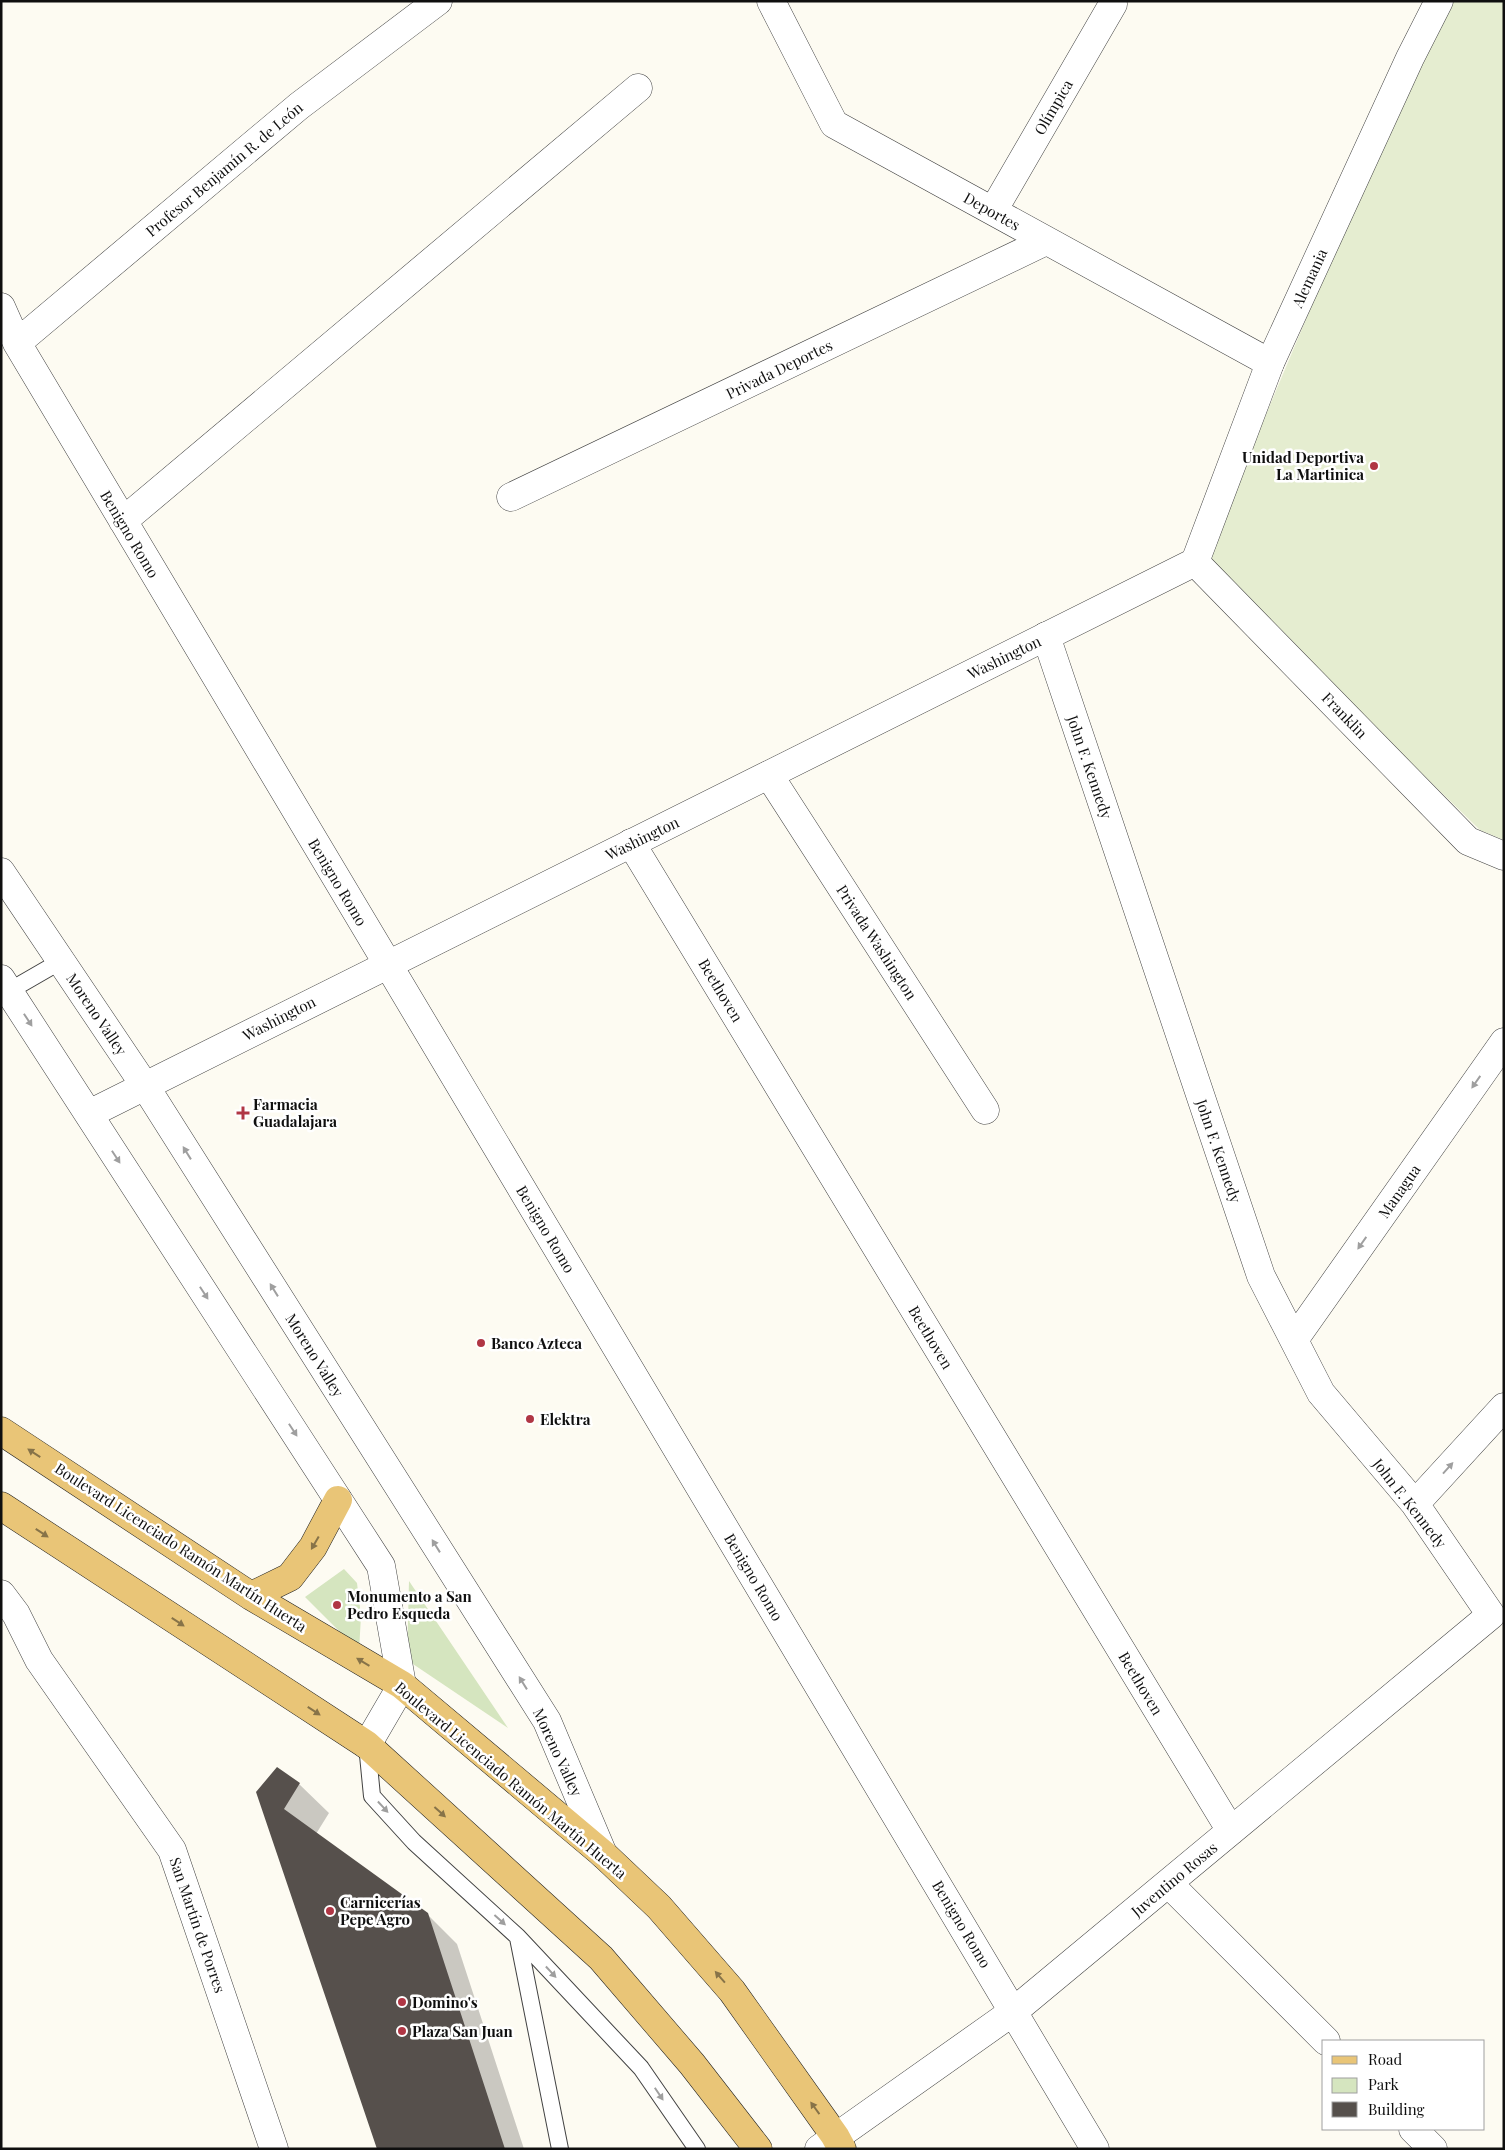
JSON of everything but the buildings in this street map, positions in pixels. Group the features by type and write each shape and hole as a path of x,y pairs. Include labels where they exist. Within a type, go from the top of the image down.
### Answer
{"main road":[{"name":"Boulevard Licenciado Ramón Martín Huerta","path":"1,1431 251,1596 402,1685 603,1854 659,1907 732,1991 832,2145"},
{"path":"251,1596 290,1577 313,1547 338,1500"},
{"path":"1,1506 367,1745 600,1958 692,2064 758,2149"}],"street":[{"name":"Profesor Benjamín R. de León","path":"17,343 299,106 438,1"},
{"name":"Deportes","path":"771,1 834,124 1270,363"},
{"name":"Alemania","path":"1195,562 1270,363 1438,1"},
{"name":"Olímpica","path":"993,211 1113,4"},
{"path":"123,521 638,88"},
{"name":"Privada Deportes","path":"511,497 1046,241"},
{"name":"Benigno Romo","path":"1,307 17,343 1014,2011 1094,2149"},
{"name":"Washington","path":"88,1114 1195,562"},
{"name":"Franklin","path":"1195,562 1468,841 1504,856"},
{"name":"John F. Kennedy","path":"1046,636 1261,1276 1321,1393 1415,1504 1498,1617"},
{"name":"Privada Washington","path":"769,775 985,1110"},
{"name":"Beethoven","path":"632,843 1231,1831"},
{"name":"Moreno Valley","path":"1,872 145,1086 547,1721 603,1854"},
{"path":"4,990 88,1114 381,1566 402,1685 367,1745"},
{"name":"Managua","path":"1294,1340 1504,1042"},
{"path":"1415,1504 1504,1407"},
{"name":"San Martín de Porres","path":"6,1612 172,1850 274,2149"},
{"name":"Juventino Rosas","path":"832,2145 1014,2011 1231,1831 1498,1617"},
{"path":"1169,1884 1325,2040"},
{"path":"1414,2130 1433,2149"}],"lane":[{"path":"4,990 61,961"},
{"path":"367,1745 372,1796 414,1842 518,1936 641,2068 697,2149"},
{"path":"518,1936 560,2149"}],"green space":[{"name":"Unidad Deportiva La Martinica","path":"1448,1 1504,1 1504,840 1480,830 1204,562 1415,60"},
{"path":"344,1569 357,1583 361,1616 359,1651 305,1597"},
{"path":"409,1581 508,1728 407,1660"}],"place":[{"name":"Unidad Deportiva La Martinica","path":"1374,466"},
{"name":"Farmacia Guadalajara","path":"243,1113"},
{"name":"Banco Azteca","path":"481,1343"},
{"name":"Elektra","path":"530,1419"},
{"name":"Monumento a San Pedro Esqueda","path":"337,1605"},
{"name":"Carnicerías Pepe Agro","path":"330,1911"},
{"name":"Domino's","path":"402,2002"},
{"name":"Plaza San Juan","path":"402,2031"}]}
